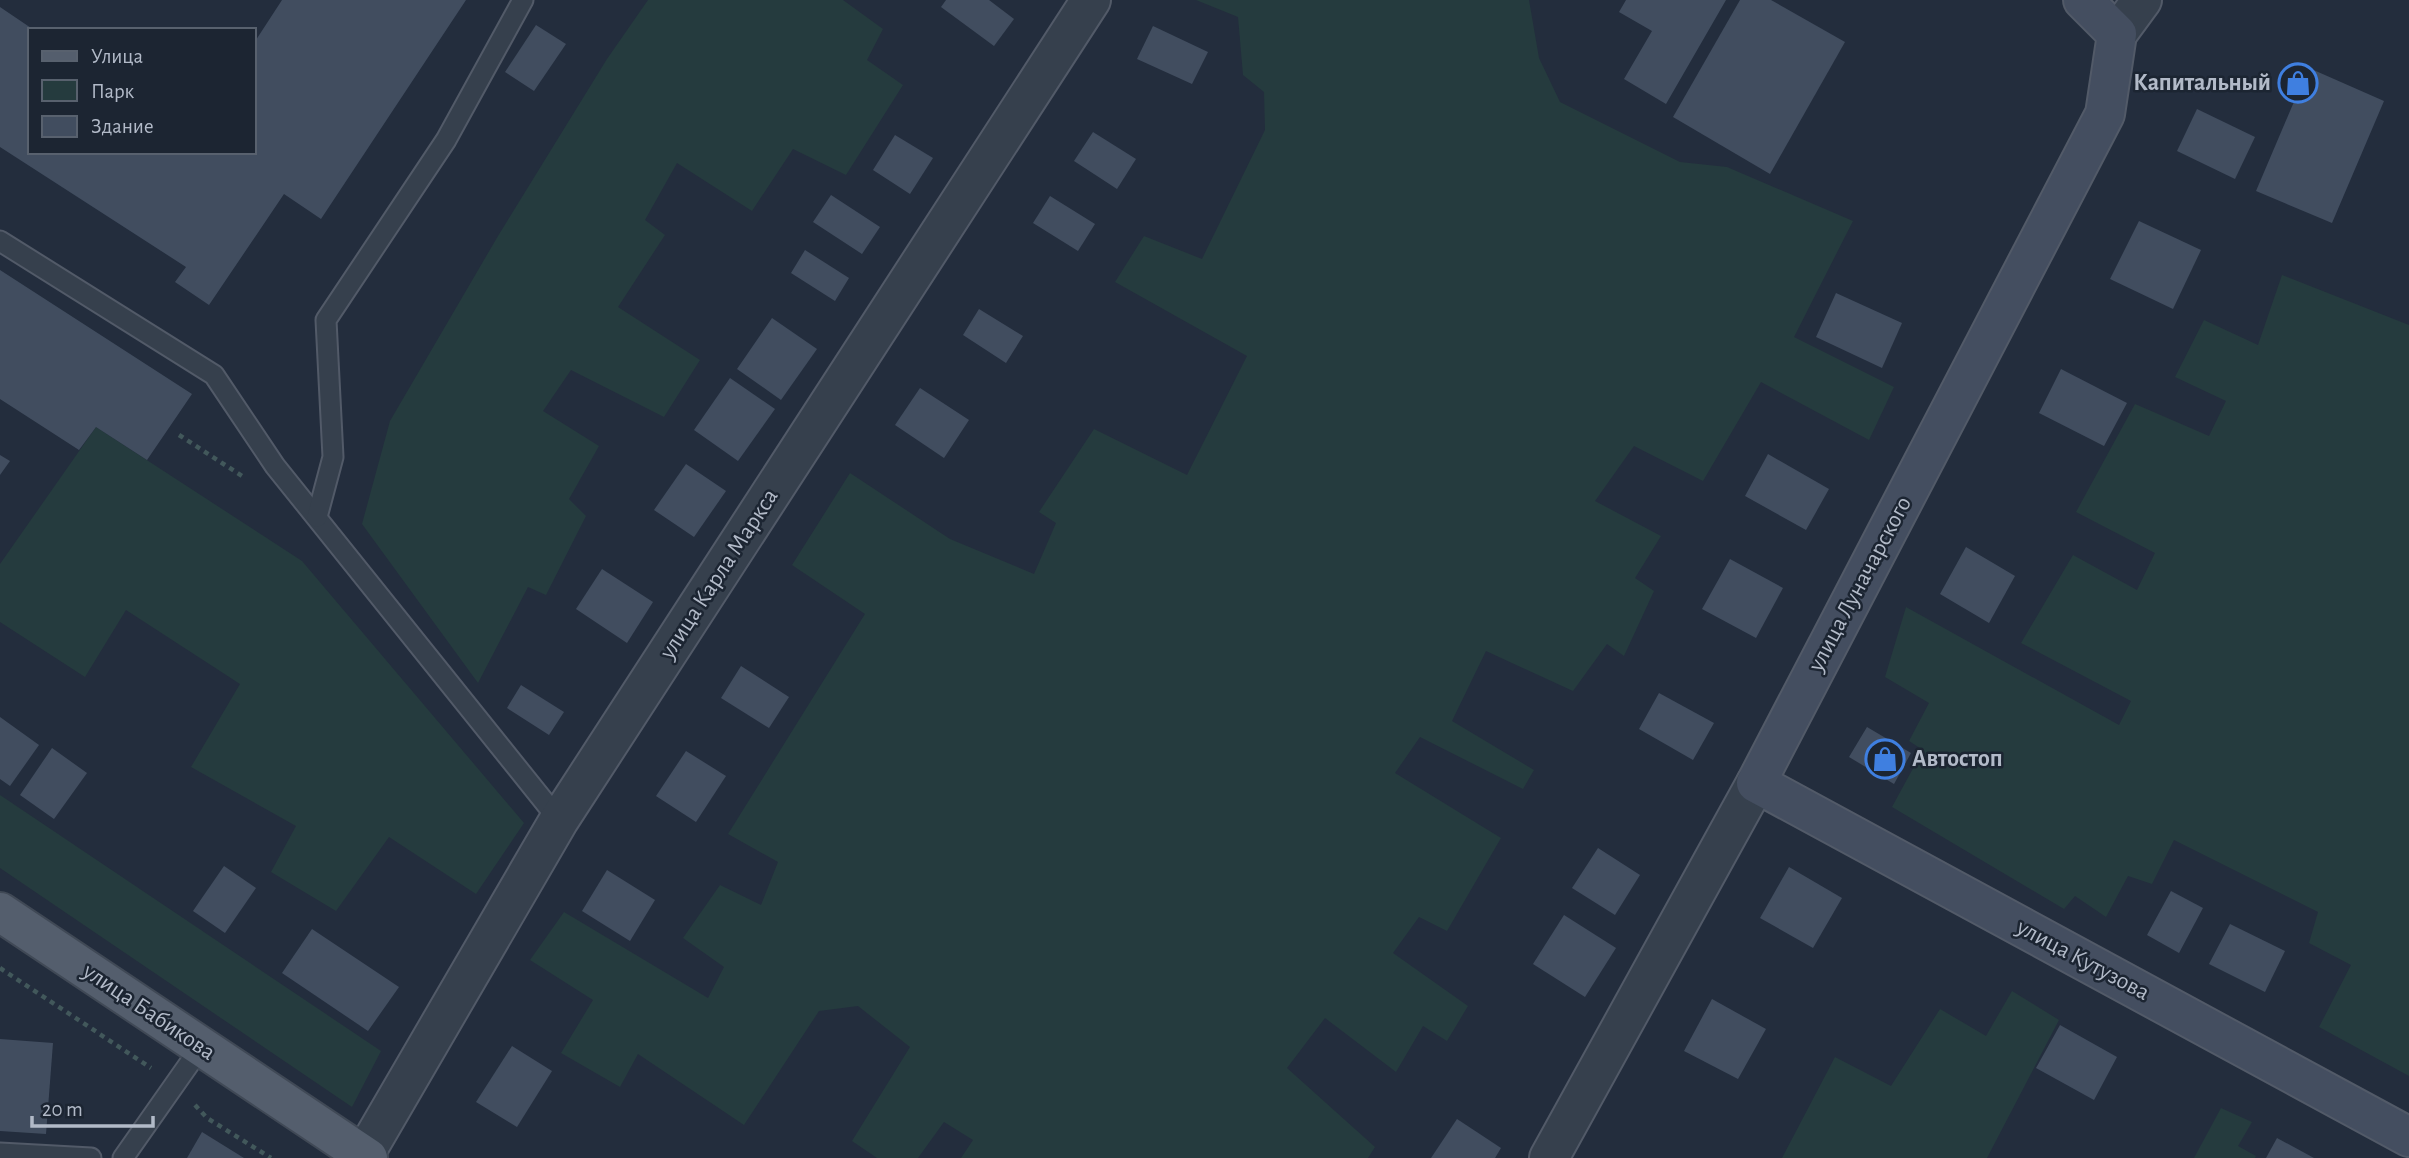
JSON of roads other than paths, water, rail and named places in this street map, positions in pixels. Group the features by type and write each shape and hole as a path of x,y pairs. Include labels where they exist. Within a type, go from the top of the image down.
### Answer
{"main road":[{"name":"улица Бабикова","path":"0,912 365,1157"}],"street":[{"name":"улица Карла Маркса","path":"365,1157 559,821 1091,0"},
{"path":"2083,0 2117,34"},
{"name":"улица Луначарского","path":"1549,1158 1756,783 2105,114 2117,34 2143,0"},
{"name":"улица Кутузова","path":"1756,783 2409,1137"}],"lane":[{"path":"317,517 333,457 326,320 446,140 523,0"},
{"path":"0,241 214,375 275,466 559,821"},
{"path":"123,1158 201,1046"},
{"path":"0,1153 91,1158"}],"place":[{"name":"Капитальный","path":"2298,83"},
{"name":"Автостоп","path":"1885,759"}]}
